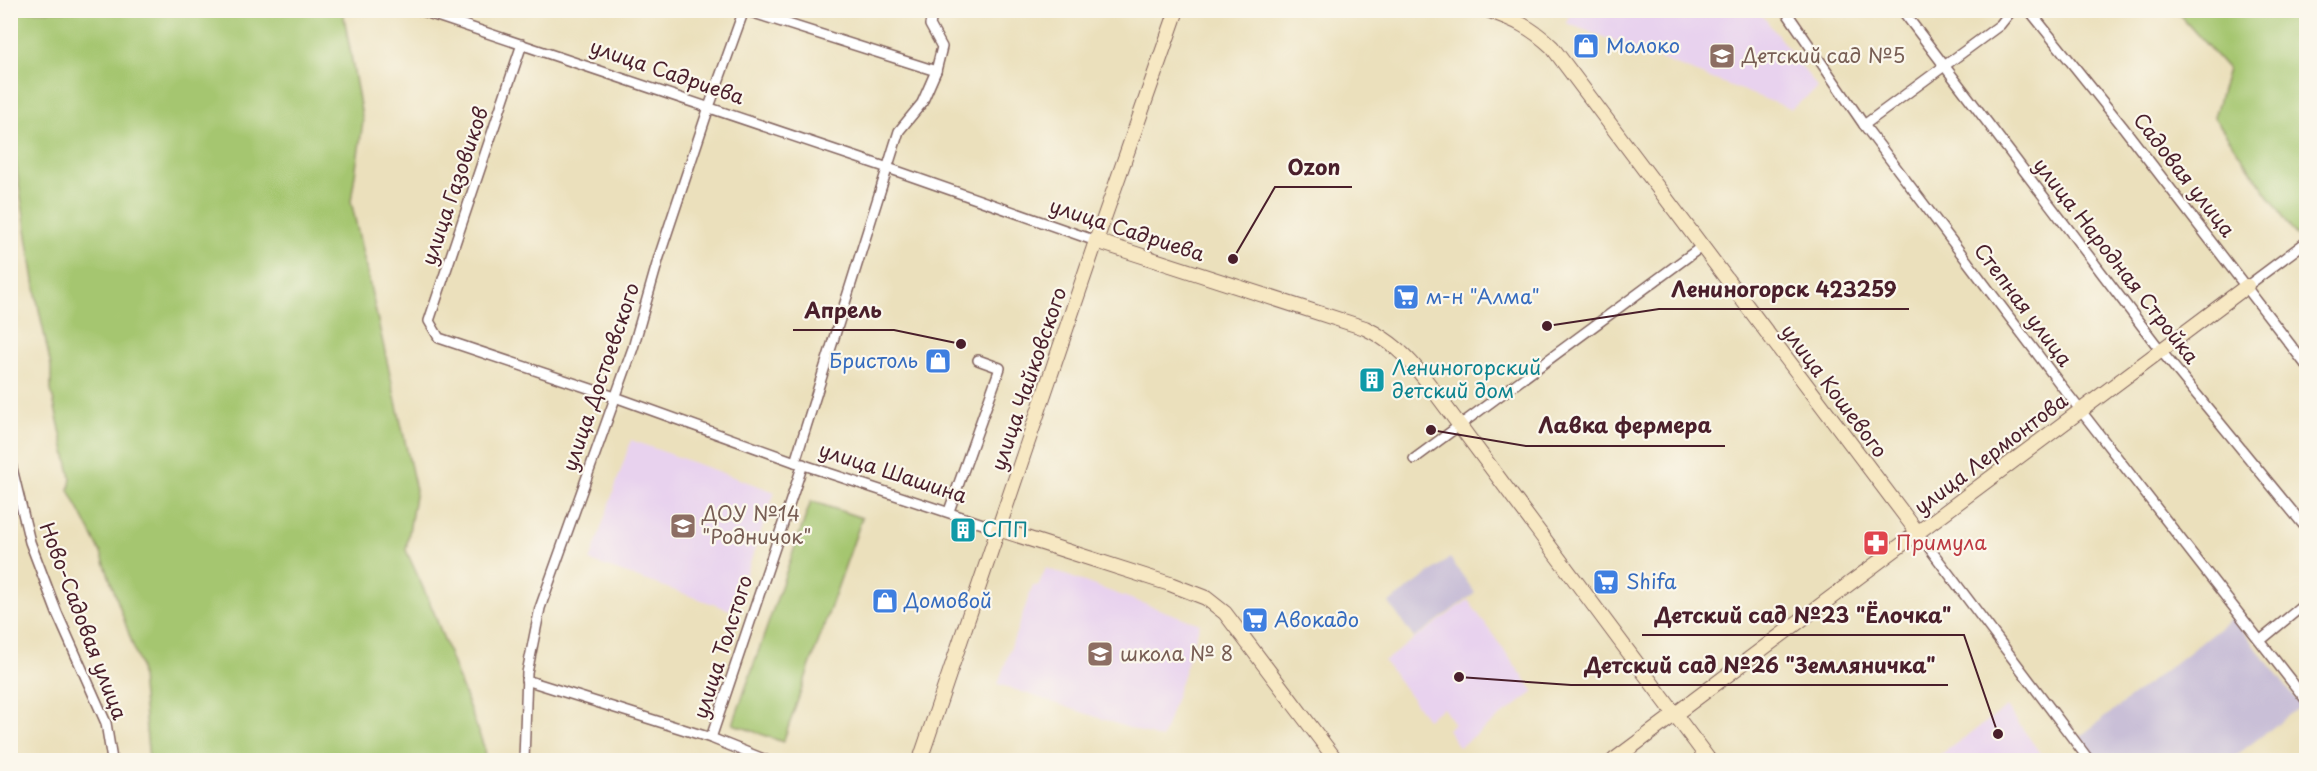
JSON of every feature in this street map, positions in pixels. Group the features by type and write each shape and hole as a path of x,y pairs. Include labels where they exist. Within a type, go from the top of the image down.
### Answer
{"street":[{"name":"улица Садриева","path":"419,10 888,168 1096,241 1365,328 1385,338 1411,361 1709,760"},
{"path":"744,10 936,71"},
{"name":"улица Достоевского","path":"524,760 526,680 540,608 633,348 659,257 744,10"},
{"name":"улица Толстого","path":"711,738 799,463 899,130 922,103 936,71 942,47 930,24 933,10"},
{"name":"улица Чайковского","path":"920,760 1176,10"},
{"name":"улица Кошевого","path":"1487,10 1519,21 1537,32 1552,47 2089,760"},
{"name":"Степная улица","path":"1785,10 1864,124 2080,411 2307,700"},
{"name":"улица Народная Стройка","path":"1902,10 2161,351 2307,528"},
{"path":"1864,124 2000,25 2012,10"},
{"name":"Садовая улица","path":"2029,10 2123,127 2307,365"},
{"name":"улица Газовиков","path":"439,338 429,321 522,44"},
{"path":"2247,286 2307,242"},
{"path":"1414,459 1701,247"},
{"name":"улица Лермонтова","path":"1614,760 2247,286"},
{"name":"улица Шашина","path":"439,338 615,397 799,463 1170,584 1206,598 1225,613 1336,760"},
{"path":"949,511 1000,368 978,360"},
{"name":"Ново-Садовая улица","path":"10,460 30,542 57,613 106,723 112,760"},
{"path":"2261,640 2307,603"},
{"path":"526,680 711,738 766,760"}],"shaded area":[{"name":"Детский сад №5","path":"1571,11 1759,11 1818,88 1791,109 1566,23"},
{"name":"ДОУ №14 \"Родничок\"","path":"631,440 775,492 733,611 590,561"},
{"path":"1450,558 1475,593 1414,638 1389,603"},
{"name":"школа № 8","path":"1046,568 1200,624 1162,739 998,684 1033,585 1038,586"},
{"path":"1468,600 1534,692 1459,747 1447,729 1454,724 1443,708 1427,719 1384,661"},
{"path":"2233,618 2301,706 2230,760 2096,760 2078,738"},
{"path":"2007,707 2045,760 1933,760"}],"green space":[{"path":"10,11 343,11 363,122 351,201 416,490 406,550 433,610 484,747 485,760 149,760 140,666 101,553 69,490 71,478 51,390 51,366 37,300 11,133"},
{"path":"2176,11 2306,11 2306,236 2298,238 2214,117 2228,69"},
{"path":"811,501 862,518 783,742 733,724"}],"place":[{"name":"Молоко","path":"1586,46"},
{"name":"Детский сад №5","path":"1722,56"},
{"name":"Ozon","path":"1233,259"},
{"name":"м-н \"Алма\"","path":"1406,297"},
{"name":"Лениногорск 423259","path":"1547,326"},
{"name":"Апрель","path":"961,344"},
{"name":"Бристоль","path":"938,361"},
{"name":"Лениногорский детский дом","path":"1372,380"},
{"name":"Лавка фермера","path":"1431,430"},
{"name":"ДОУ №14 \"Родничок\"","path":"683,526"},
{"name":"СПП","path":"963,530"},
{"name":"Примула","path":"1876,543"},
{"name":"Shifa","path":"1606,582"},
{"name":"Домовой","path":"885,601"},
{"name":"Авокадо","path":"1255,620"},
{"name":"школа № 8","path":"1100,654"},
{"name":"Детский сад №26 \"Земляничка\"","path":"1459,677"},
{"name":"Детский сад №23 \"Ёлочка\"","path":"1998,734"}]}
